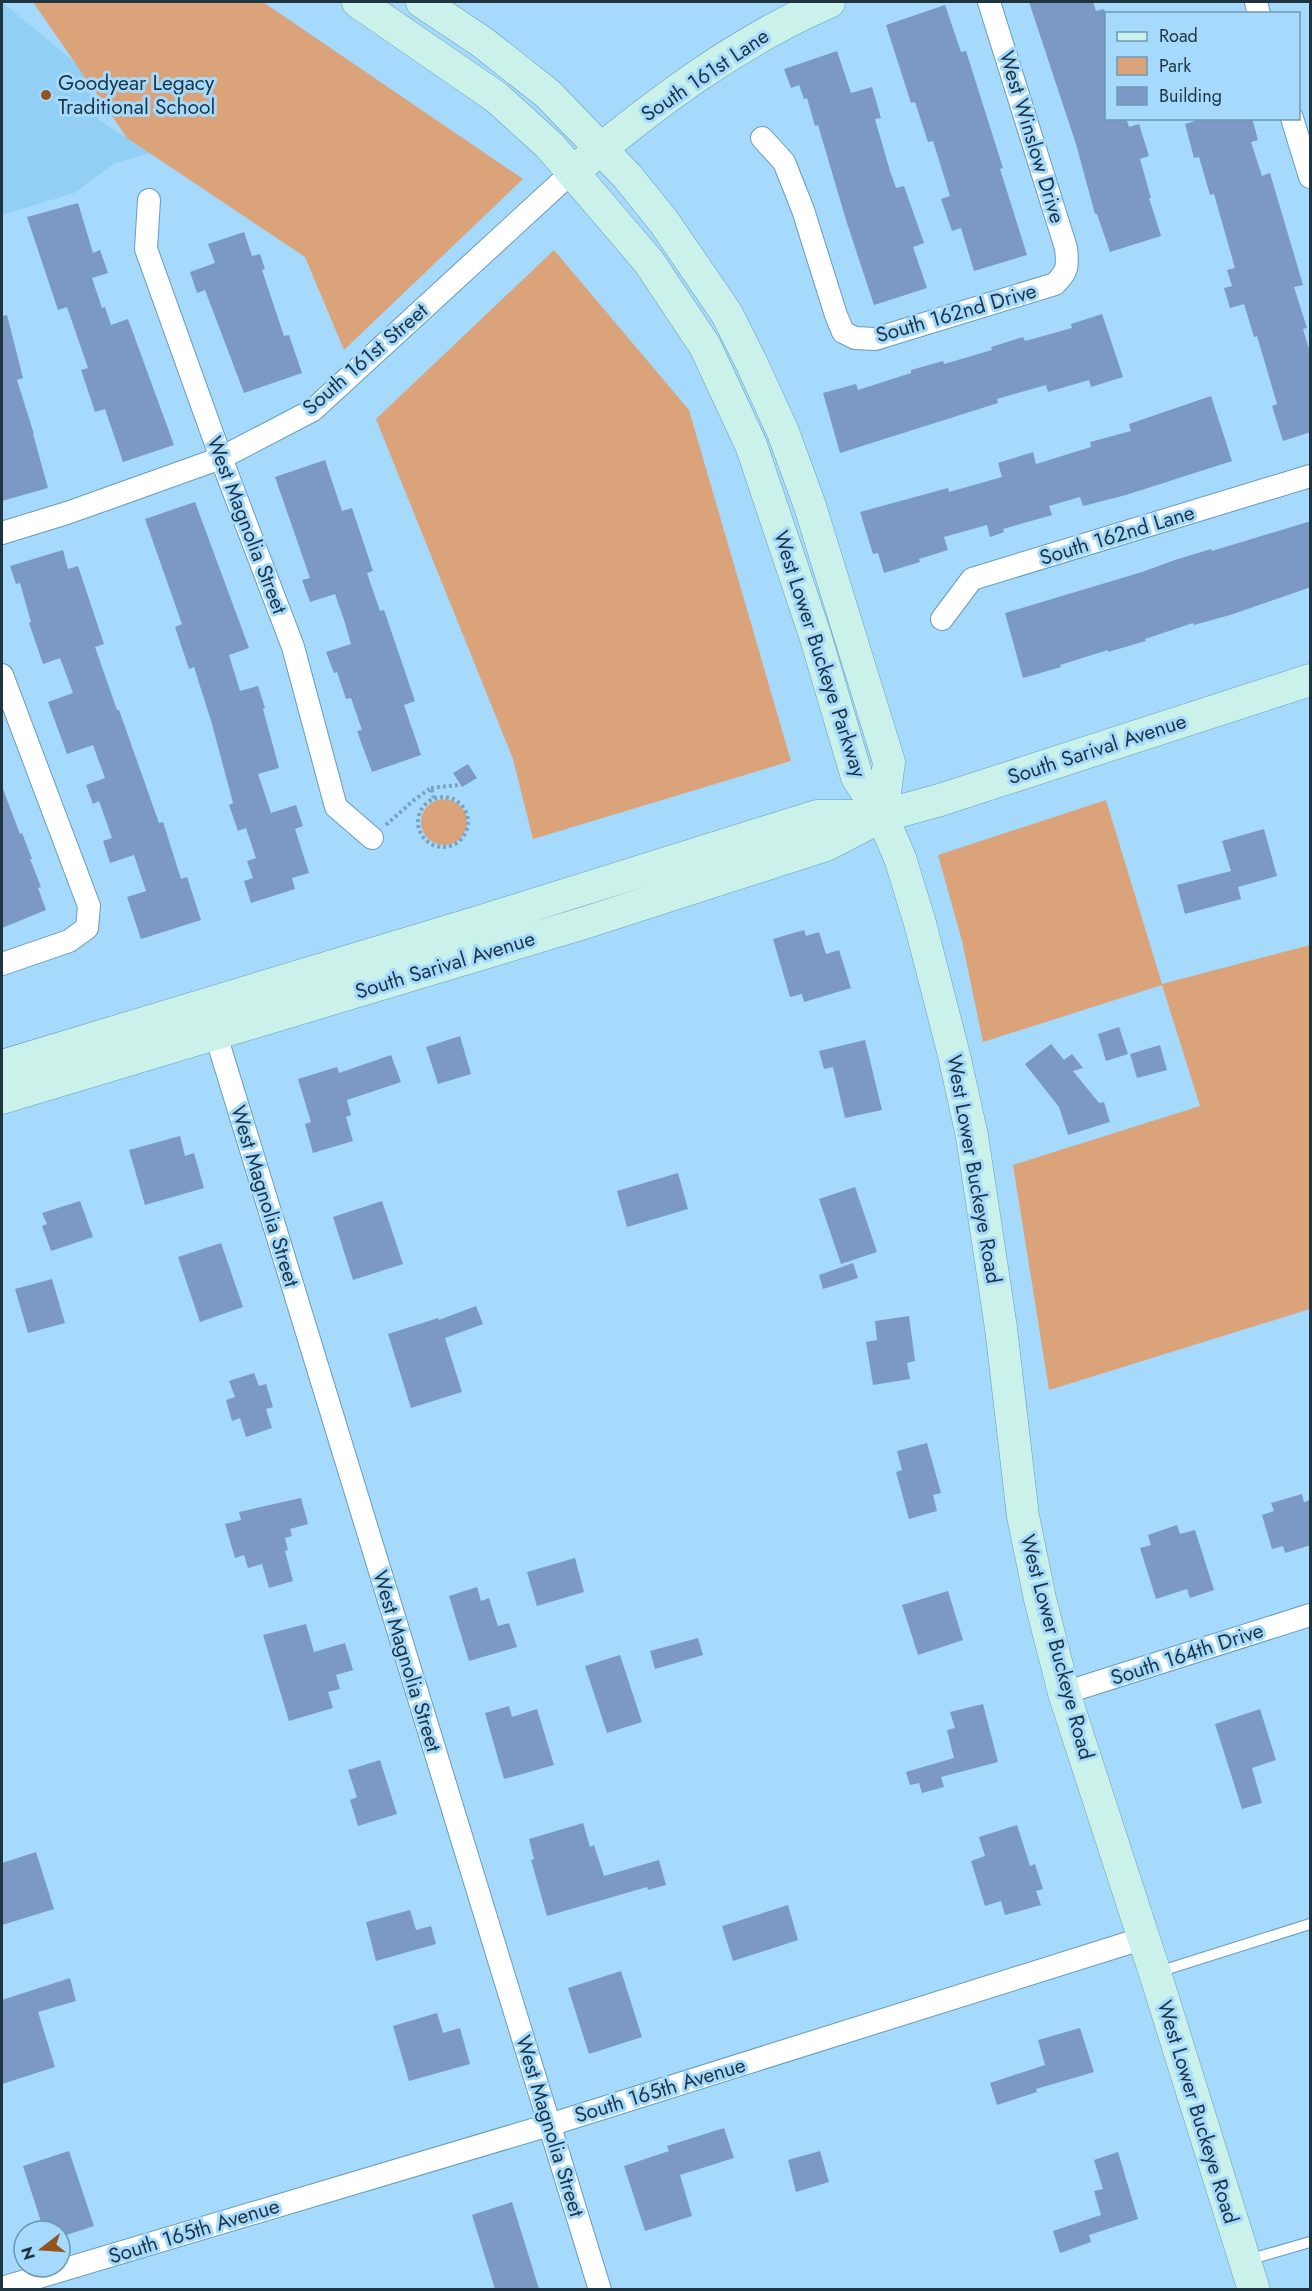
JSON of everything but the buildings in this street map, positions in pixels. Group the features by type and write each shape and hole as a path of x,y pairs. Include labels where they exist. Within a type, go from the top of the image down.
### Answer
{"main road":[{"name":"West Lower Buckeye Parkway","path":"358,2 496,97 550,146 627,176 664,222 727,314 783,432 810,506 889,762 882,816"},
{"name":"West Lower Buckeye Parkway","path":"422,2 482,42 548,94 587,160"},
{"name":"South 161st Lane","path":"587,160 684,84 736,50 787,20 829,2"},
{"name":"South Sarival Avenue","path":"2,1066 211,1018 584,923 826,845 882,816 940,800 1311,680"},
{"name":"West Lower Buckeye Road","path":"882,816 900,858 920,923 964,1100 984,1211 1001,1328 1023,1516 1040,1599 1064,1693 1144,1938 1249,2275"},
{"name":"South Sarival Avenue","path":"2,1098 211,1018"}],"street":[{"name":"West Winslow Drive","path":"989,2 1066,248 1068,262 1065,274"},
{"path":"1293,120 1311,177"},
{"name":"South 162nd Drive","path":"762,138 784,162 803,210 843,333 855,338 875,339 1055,284 1065,274"},
{"name":"South 161st Street","path":"2,532 68,513 221,459 314,410 587,160"},
{"name":"West Magnolia Street","path":"149,200 146,249 221,459 294,647 336,807 372,838"},
{"name":"South 162nd Lane","path":"942,619 972,579 1311,476"},
{"path":"2,675 89,906 87,928 69,941 2,964"},
{"name":"West Magnolia Street","path":"211,1018 600,2289"},
{"name":"South 164th Drive","path":"1064,1693 1311,1614"},
{"name":"South 165th Avenue","path":"2,2288 549,2125 1144,1938"}],"lane":[{"path":"1155,1973 1311,1924"},
{"path":"1249,2275 1311,2242"}],"path":[{"path":"372,838 414,800 432,788 458,784"},
{"path":"432,788 434,798"},
{"path":"448,796 466,809 469,824 466,833 455,845 438,847 423,837 419,830 419,813 434,798 448,796"}],"shaded area":[{"name":"Goodyear Legacy Traditional School","path":"2,2 83,69 99,120 150,153 115,163 74,193 2,215"}],"green space":[{"path":"33,2 263,2 523,179 344,350 305,257 127,138"},
{"path":"554,250 689,410 791,761 533,839 513,759 376,419"},
{"path":"444,799 460,806 467,822 460,838 444,845 428,838 421,822 428,806"},
{"path":"1106,800 1162,984 1310,945 1310,1309 1049,1390 1013,1165 1200,1106 1162,985 983,1042 962,941 938,855"}],"place":[{"name":"Goodyear Legacy Traditional School","path":"46,95"}]}
